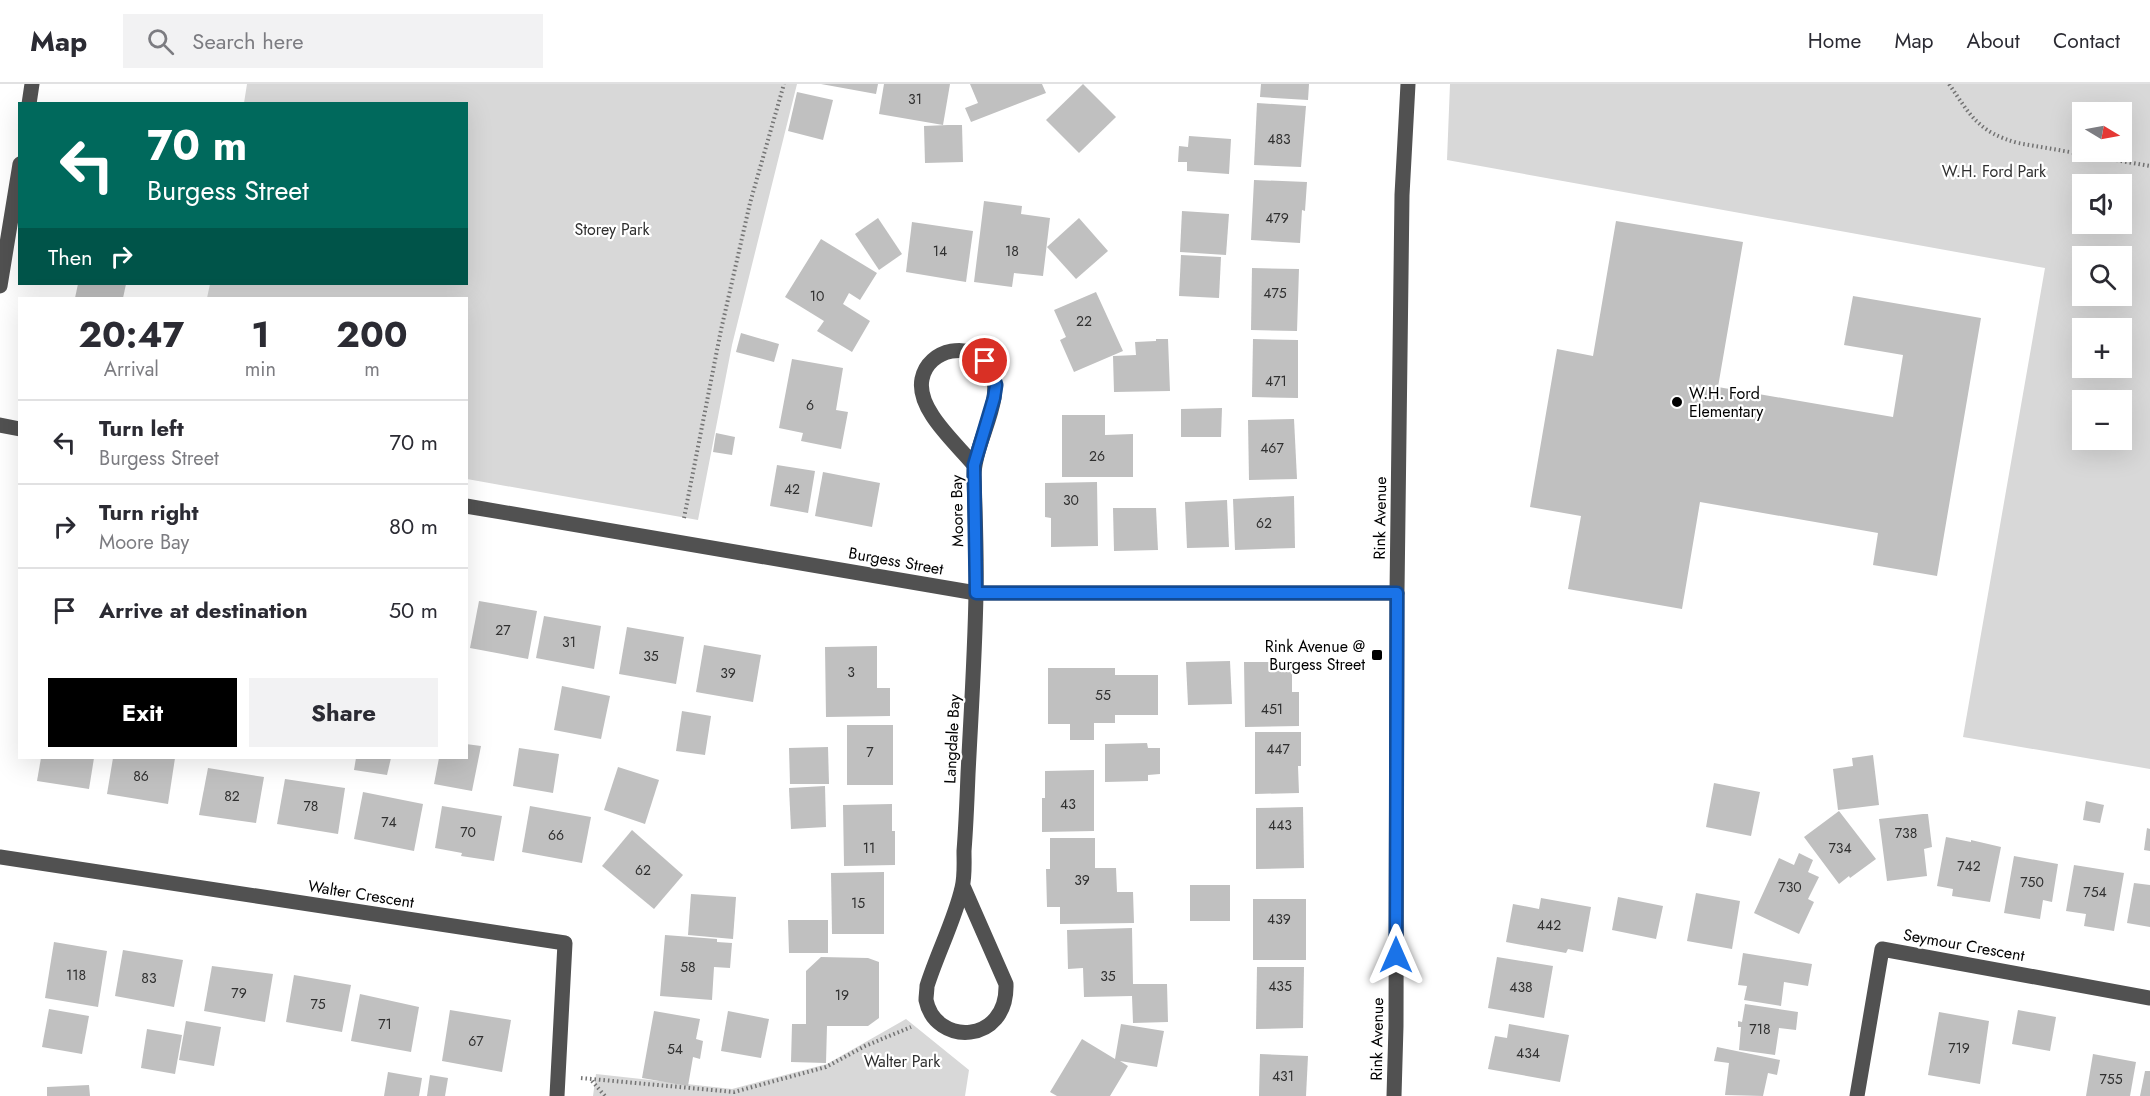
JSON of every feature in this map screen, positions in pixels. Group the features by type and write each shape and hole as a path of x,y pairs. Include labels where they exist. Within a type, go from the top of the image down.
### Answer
{"street":[{"path":"29,102 32,84"},
{"name":"Rink Avenue","path":"1394,1096 1402,195 1408,84"},
{"path":"0,286 18,176"},
{"name":"Moore Bay","path":"974,465 924,403 921,390 922,377 928,365 938,356 949,351 962,350 975,354 985,361 996,385 974,465 976,593"},
{"path":"0,425 18,429"},
{"name":"Burgess Street","path":"468,506 976,593 1397,593"},
{"name":"Langdale Bay","path":"963,886 1001,971 1006,984 1007,998 1002,1012 993,1023 981,1030 967,1033 941,1024 932,1013 926,1000 927,986 963,886 976,593"},
{"name":"Walter Crescent","path":"0,857 566,943 557,1096"},
{"name":"Seymour Crescent","path":"1857,1096 1882,949 2150,998"}],"path":[{"path":"679,542 744,226 784,84"},
{"path":"1948,84 1973,119 1985,130 2001,138 2150,166"},
{"path":"605,1096 591,1080 734,1092 826,1067 865,1046 909,1028 932,1013"}],"green space":[{"name":"Storey Park","path":"247,84 797,84 732,345 698,520 468,479 468,297 207,297 210,285 468,285 468,102 244,102"},
{"name":"W.H. Ford Park","path":"1450,84 2150,84 2150,769 1963,737 2045,268 1447,160"},
{"name":"Walter Park","path":"906,1019 969,1070 965,1096 593,1096 596,1074 732,1089 827,1064"}],"building":[{"path":"821,84 878,84 876,94"},
{"path":"884,84 950,84 943,125 879,114"},
{"path":"970,84 1042,84 1046,93 971,122 965,108 978,103"},
{"path":"1083,84 1116,117 1079,153 1046,120"},
{"path":"1261,84 1309,84 1308,100 1260,97"},
{"path":"797,92 833,100 823,140 788,131"},
{"path":"1257,103 1306,106 1301,167 1254,165"},
{"path":"962,125 963,162 925,163 924,126"},
{"path":"1189,136 1231,139 1229,174 1187,171 1187,162 1178,162 1179,146 1188,147"},
{"path":"1254,180 1307,182 1300,243 1251,240"},
{"path":"984,201 1022,206 1021,214 1050,218 1043,276 1014,273 1012,287 974,282"},
{"path":"1182,211 1229,214 1226,255 1180,252"},
{"path":"878,218 902,254 879,270 855,234"},
{"path":"1079,218 1108,251 1076,279 1047,247"},
{"name":"W.H. Ford Elementary","path":"1616,221 1743,242 1718,387 1893,417 1903,355 1844,345 1853,296 1981,318 1937,576 1873,565 1878,533 1700,502 1682,609 1568,589 1581,516 1530,507 1557,349 1593,356"},
{"path":"912,222 973,231 966,282 906,272"},
{"path":"821,239 877,273 860,300 849,293 843,304 870,321 852,352 817,331 824,321 785,297"},
{"path":"1181,255 1221,257 1219,298 1179,296"},
{"path":"1252,268 1299,269 1297,331 1251,330"},
{"path":"78,285 126,285 123,297 75,297"},
{"path":"1096,292 1123,351 1074,372 1060,340 1066,337 1054,310"},
{"path":"741,333 779,344 774,362 736,352"},
{"path":"1156,339 1168,339 1170,391 1114,392 1113,356 1136,355 1135,342 1156,341"},
{"path":"1253,339 1298,340 1298,398 1252,397"},
{"path":"792,359 843,368 836,410 848,412 841,449 801,441 803,433 779,428"},
{"path":"1222,408 1221,437 1181,437 1181,409"},
{"path":"1062,415 1105,415 1105,435 1133,434 1133,477 1062,477"},
{"path":"1294,419 1297,479 1249,480 1248,420"},
{"path":"716,433 735,437 732,455 713,452"},
{"path":"777,465 815,471 808,513 770,506"},
{"path":"823,472 880,483 872,527 815,516"},
{"path":"1097,482 1098,546 1051,547 1051,518 1045,517 1045,483"},
{"path":"1294,496 1295,548 1235,550 1233,499"},
{"path":"1227,500 1229,547 1187,548 1185,502"},
{"path":"1113,508 1156,508 1158,550 1114,551"},
{"path":"479,601 537,611 528,659 470,648"},
{"path":"544,616 601,626 594,669 536,658"},
{"path":"627,627 684,637 676,684 619,674"},
{"path":"704,645 761,655 753,702 696,692"},
{"path":"877,646 877,688 890,688 890,716 826,717 825,647"},
{"path":"1230,661 1232,704 1188,705 1186,662"},
{"path":"1244,662 1292,662 1292,692 1299,692 1299,726 1245,727"},
{"path":"1048,668 1115,668 1115,675 1158,675 1158,715 1115,715 1115,723 1094,723 1094,740 1070,740 1070,724 1048,724"},
{"path":"562,686 610,696 601,739 554,730"},
{"path":"682,711 711,716 705,755 676,751"},
{"path":"847,725 893,725 893,785 847,785"},
{"path":"1255,732 1301,732 1301,766 1298,766 1299,793 1255,794"},
{"path":"1147,743 1148,748 1160,748 1160,774 1148,775 1148,781 1105,782 1105,744"},
{"path":"468,744 481,746 472,791 434,784 439,759 468,759"},
{"path":"828,747 829,784 790,784 789,748"},
{"path":"519,748 559,754 553,793 513,786"},
{"path":"1873,755 1879,805 1838,810 1833,769 1853,766 1852,758"},
{"path":"41,759 94,759 89,789 37,781"},
{"path":"113,759 175,759 168,804 107,794"},
{"path":"356,759 391,759 387,775 354,770"},
{"path":"618,767 659,780 645,824 604,810"},
{"path":"208,768 264,777 256,823 199,815"},
{"path":"1094,770 1094,831 1042,832 1045,771"},
{"path":"285,779 345,788 338,834 277,824"},
{"path":"1714,783 1760,792 1751,836 1706,827"},
{"path":"825,786 826,827 791,829 789,788"},
{"path":"363,792 423,804 414,851 354,839"},
{"path":"2086,801 2104,805 2100,823 2083,820"},
{"path":"892,804 895,865 844,866 843,805"},
{"path":"442,806 502,816 494,861 461,856 462,853 435,848"},
{"path":"530,806 591,817 582,863 522,852"},
{"path":"1303,807 1304,868 1256,869 1256,808"},
{"path":"1839,811 1876,859 1839,884 1804,837"},
{"path":"1928,814 1932,847 1924,849 1927,876 1887,881 1879,819"},
{"path":"2147,828 2150,829 2150,851 2144,850"},
{"path":"632,830 683,875 654,909 602,866"},
{"path":"1946,837 2001,847 1990,902 1952,896 1953,889 1937,886"},
{"path":"1050,838 1095,838 1095,868 1116,868 1117,892 1133,892 1134,923 1060,924 1060,907 1047,907 1046,869 1050,869"},
{"path":"1799,853 1813,860 1808,872 1819,877 1808,899 1814,902 1799,934 1754,913 1779,858 1794,865"},
{"path":"2014,856 2058,864 2052,902 2043,900 2040,919 2004,913"},
{"path":"2074,865 2124,873 2114,931 2084,926 2086,914 2066,911"},
{"path":"884,872 884,934 832,934 831,873"},
{"path":"2134,883 2150,885 2150,927 2127,923"},
{"path":"1190,885 1230,885 1230,921 1190,921"},
{"path":"1696,893 1740,901 1732,949 1687,941"},
{"path":"691,894 736,897 733,939 688,935"},
{"path":"1618,897 1663,906 1656,939 1612,930"},
{"path":"1541,898 1591,907 1583,952 1568,949 1566,953 1506,942 1513,904 1539,909"},
{"path":"1253,899 1306,899 1306,960 1253,960"},
{"path":"788,920 828,920 828,953 789,953"},
{"path":"1132,928 1133,984 1167,984 1168,1022 1133,1023 1132,996 1084,997 1083,968 1068,969 1067,930"},
{"path":"665,935 717,939 717,942 732,943 730,968 714,967 712,1000 660,996"},
{"path":"54,942 107,951 98,1007 45,998"},
{"path":"123,950 183,960 174,1007 115,996"},
{"path":"1743,953 1812,964 1808,986 1784,982 1781,1006 1744,1000 1747,986 1738,985"},
{"path":"821,957 868,958 879,962 879,1018 868,1026 827,1026 826,1063 791,1062 792,1024 806,1024 806,971"},
{"path":"1497,957 1553,966 1544,1018 1488,1008"},
{"path":"212,966 273,974 265,1022 204,1011"},
{"path":"1257,967 1304,967 1303,1028 1256,1029"},
{"path":"294,975 351,985 342,1032 286,1022"},
{"path":"360,994 419,1007 411,1052 351,1041"},
{"path":"1745,1004 1798,1012 1796,1030 1779,1028 1775,1055 1739,1050 1741,1027 1738,1027 1738,1021 1742,1022"},
{"path":"49,1009 89,1016 82,1054 42,1047"},
{"path":"450,1010 511,1020 502,1072 442,1061"},
{"path":"2018,1010 2056,1017 2050,1051 2012,1044"},
{"path":"654,1011 700,1019 696,1039 703,1041 700,1059 693,1057 688,1086 642,1078"},
{"path":"728,1011 769,1019 761,1058 721,1051"},
{"path":"1939,1012 1989,1021 1980,1084 1928,1075"},
{"path":"186,1021 221,1027 214,1066 179,1060"},
{"path":"1121,1024 1164,1031 1157,1067 1120,1061 1128,1066 1110,1096 1057,1096 1050,1092 1082,1039 1115,1059"},
{"path":"1509,1024 1569,1035 1560,1082 1488,1069 1495,1036 1507,1038"},
{"path":"147,1029 182,1035 175,1074 141,1068"},
{"path":"1717,1047 1780,1060 1777,1075 1768,1073 1763,1096 1725,1095 1729,1063 1714,1061"},
{"path":"1260,1054 1308,1056 1306,1096 1259,1096"},
{"path":"2093,1054 2136,1062 2130,1096 2086,1096"},
{"path":"2145,1071 2150,1071 2150,1096 2140,1096"},
{"path":"388,1072 422,1078 419,1096 384,1096"},
{"path":"430,1075 448,1078 445,1096 427,1096"},
{"path":"89,1085 90,1096 47,1096 47,1087"}],"place":[{"name":"W.H. Ford Elementary","path":"1677,402"},
{"name":"Rink Avenue @ Burgess Street","path":"1377,655"}],"route":[{"path":"985,361 996,385 974,465 976,593 1397,593 1396,955"}]}
